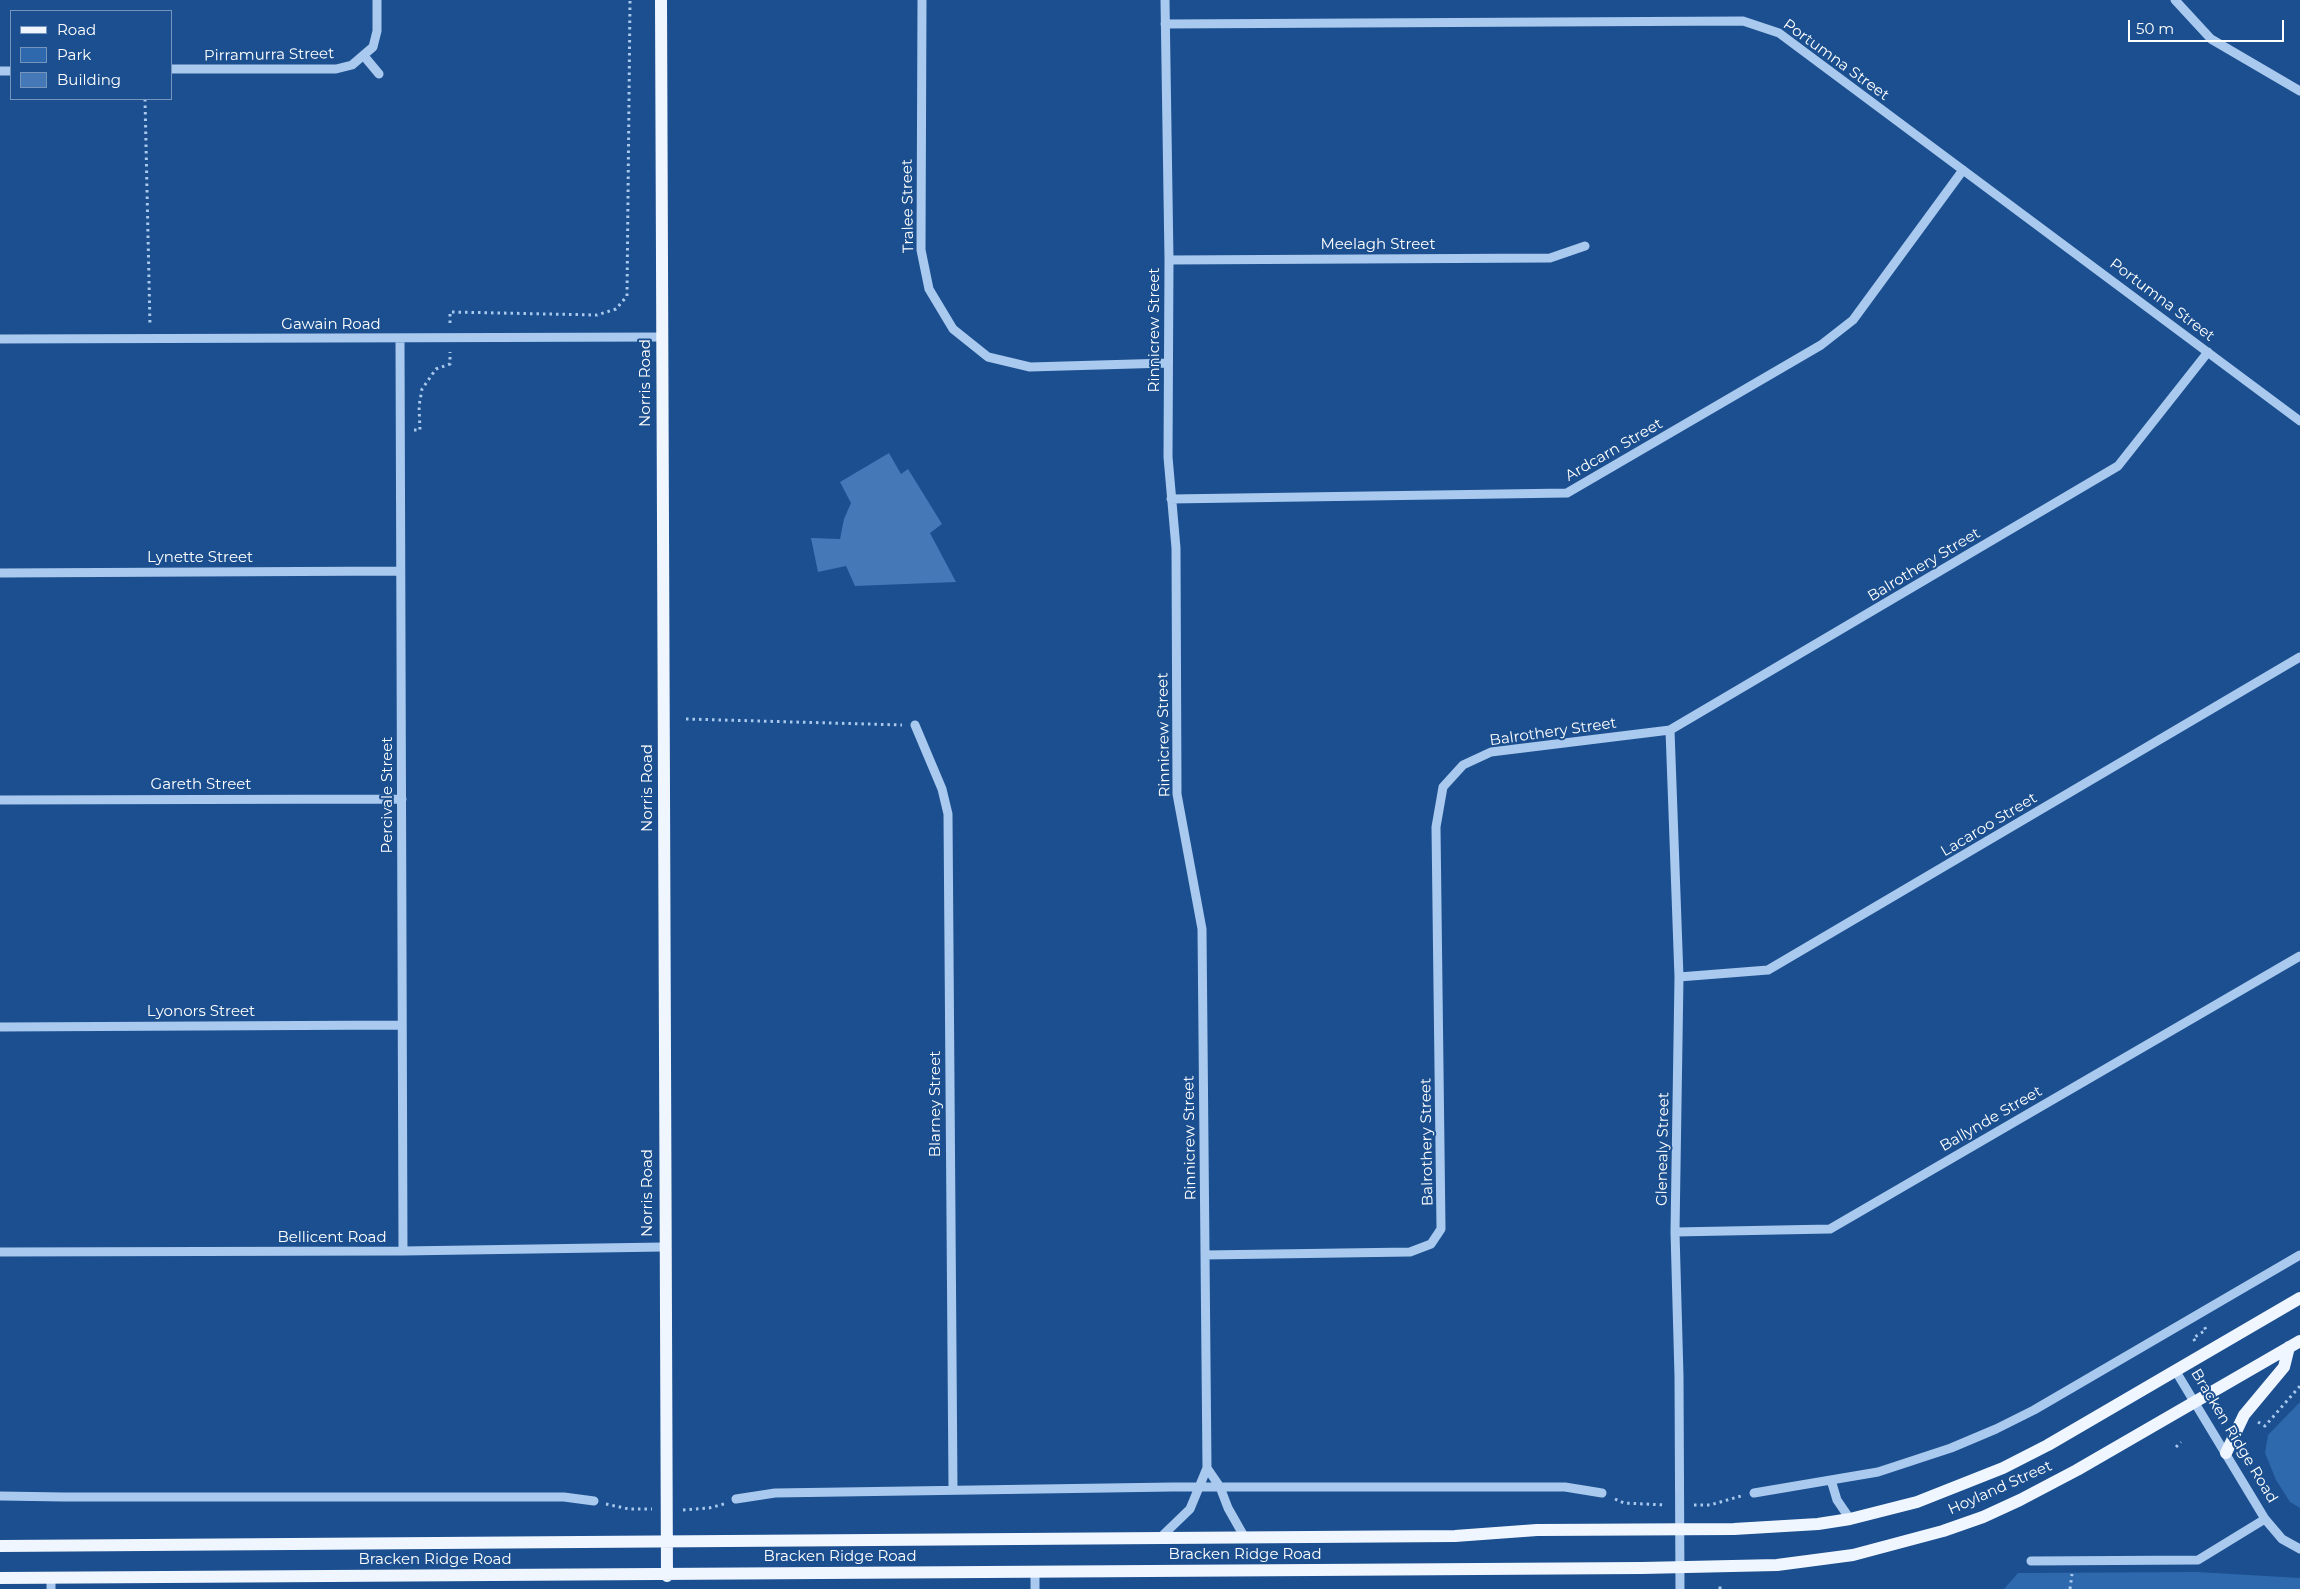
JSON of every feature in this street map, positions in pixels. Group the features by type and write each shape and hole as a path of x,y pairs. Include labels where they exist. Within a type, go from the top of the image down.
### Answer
{"main road":[{"name":"Norris Road","path":"660,0 663,337 664,1248 667,1576"},
{"name":"Hoyland Street","path":"1680,1529 1780,1527 1850,1519 1918,1502 2003,1468 2048,1445 2300,1298"},
{"name":"Hoyland Street","path":"1680,1568 1747,1567 1817,1561 1854,1555 1943,1531 1983,1517 2077,1470 2295,1344"},
{"path":"2226,1453 2244,1415 2284,1368 2295,1344"},
{"name":"Bracken Ridge Road","path":"0,1546 1159,1539 1455,1536 1537,1530 1680,1529"},
{"name":"Bracken Ridge Road","path":"0,1578 51,1584 1035,1572 1680,1568"}],"street":[{"path":"377,0 377,31 373,47 364,56 379,74"},
{"name":"Tralee Street","path":"922,0 921,250 929,289 953,329 988,357 1030,367 1168,363"},
{"name":"Rinnicrew Street","path":"1159,1539 1190,1509 1207,1468 1202,929 1177,794 1176,548 1168,458 1169,260 1165,0"},
{"path":"2175,0 2211,39 2300,91"},
{"name":"Portumna Street","path":"1165,24 1742,21 1779,33 2300,421"},
{"name":"Pirramurra Street","path":"172,69 336,69 352,65 364,56"},
{"name":"Ardcarn Street","path":"1171,499 1567,493 1821,345 1853,320 1963,170"},
{"name":"Meelagh Street","path":"1169,260 1550,258 1585,246"},
{"name":"Gawain Road","path":"0,339 663,337"},
{"name":"Percivale Street","path":"400,338 403,1251"},
{"name":"Balrothery Street","path":"1205,1255 1410,1252 1431,1244 1441,1229 1436,827 1443,787 1463,765 1491,752 1670,730 2118,466 2208,352"},
{"name":"Lynette Street","path":"0,573 400,571"},
{"name":"Lacaroo Street","path":"1679,977 1768,970 2300,657"},
{"name":"Blarney Street","path":"915,725 942,789 948,814 954,1489"},
{"name":"Glenealy Street","path":"1670,730 1679,977 1675,1232 1679,1376 1680,1589"},
{"name":"Gareth Street","path":"0,800 402,799"},
{"name":"Ballynde Street","path":"1675,1232 1830,1229 2300,956"},
{"name":"Lyonors Street","path":"0,1027 401,1025"},
{"name":"Bellicent Road","path":"0,1252 664,1248"},
{"path":"1754,1493 1878,1472 1913,1462 2003,1425 2034,1410 2300,1255"},
{"name":"Bracken Ridge Road","path":"2175,1370 2265,1519 2282,1540 2300,1549"},
{"path":"1207,1468 1220,1488 1228,1508 1245,1538"},
{"path":"1831,1480 1837,1500 1850,1519"},
{"path":"736,1499 775,1493 1200,1487 1564,1487 1602,1493"},
{"path":"0,1496 64,1498 564,1497 594,1501"},
{"name":"Bracken Ridge Road","path":"2031,1561 2198,1560 2265,1519"},
{"path":"1035,1572 1035,1589"}],"path":[{"path":"450,317 450,312 597,315 616,310 628,296 630,0"},
{"path":"145,100 150,339"},
{"path":"400,430 420,430 422,389 436,369 450,364 450,359"},
{"path":"686,719 915,725"},
{"path":"2253,1420 2265,1426 2300,1386"},
{"path":"2176,1446 2181,1442"},
{"path":"1704,1506 1737,1496"},
{"path":"1618,1502 1645,1504"},
{"path":"611,1506 629,1509"},
{"path":"698,1510 718,1506"}],"green space":[{"path":"2300,1402 2300,1508 2290,1502 2276,1480 2265,1453 2268,1435"},
{"path":"2197,1572 2300,1578 2300,1589 2004,1589 2018,1573"}],"building":[{"path":"889,453 901,474 908,469 942,524 930,533 956,582 855,586 846,566 818,572 811,538 840,539 844,519 851,503 840,482"}]}
